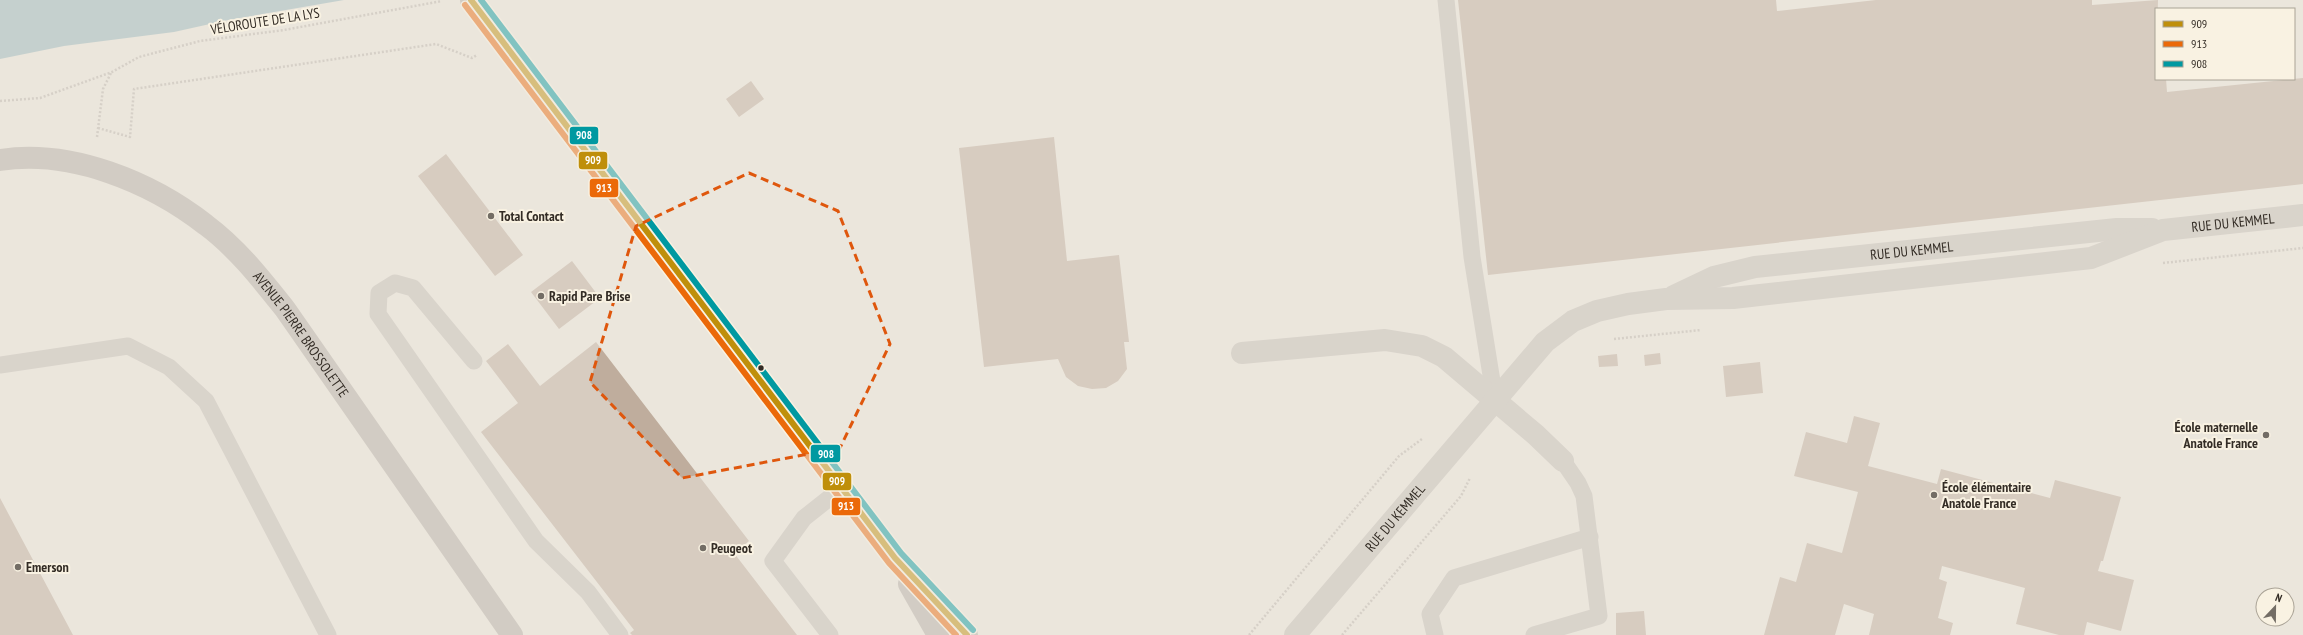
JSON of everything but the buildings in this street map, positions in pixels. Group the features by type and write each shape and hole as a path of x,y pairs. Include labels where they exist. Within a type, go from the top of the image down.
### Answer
{"main road":[{"path":"474,4 895,558 967,635"},
{"name":"AVENUE PIERRE BROSSOLETTE","path":"0,160 44,159 69,162 113,174 158,193 185,209 229,244 285,309 512,635"},
{"path":"895,558 938,635"}],"street":[{"name":"RUE DU KEMMEL","path":"1295,635 1545,342 1573,321 1611,308 1666,300 1714,277 1755,267 2117,229 2163,230 2303,215"},
{"path":"1242,353 1385,340 1413,343 1433,350 1444,357 1563,461"}],"lane":[{"path":"1446,0 1472,257 1495,400"},
{"path":"474,361 413,288 395,283 379,293 378,314 536,541 588,592 620,635"},
{"path":"0,365 128,346 169,366 206,401 328,635"},
{"path":"1534,635 1599,616 1584,496 1563,461"},
{"path":"830,635 772,561 804,518 842,488"},
{"path":"1435,635 1430,614 1454,578 1590,537"}],"path":[{"name":"VÉLOROUTE DE LA LYS","path":"0,102 40,98 112,72 139,57 200,41 284,30 448,0"},
{"path":"112,72 103,89 98,128 130,137 134,89 436,44 472,58 503,42"},
{"path":"1342,635 1461,496 1467,486 1471,470 1468,432"},
{"path":"1249,635 1398,456 1411,445 1424,438"}],"highlighted area":[{"path":"749,173 838,211 890,344 840,448 682,478 590,382 636,226"}],"water":[{"path":"0,0 344,0 228,20 174,32 64,46 0,59"}],"transit line":[{"name":"909","path":"471,0 895,558 967,635"},
{"name":"908","path":"481,0 901,553 973,630"},
{"name":"913","path":"465,5 889,563 956,635"}],"place":[{"name":"Total Contact","path":"491,216"},
{"name":"Rapid Pare Brise","path":"541,296"},
{"name":"École maternelle Anatole France","path":"2266,435"},
{"name":"École élémentaire Anatole France","path":"1934,495"},
{"name":"Peugeot","path":"703,548"},
{"name":"Emerson","path":"18,567"}]}
